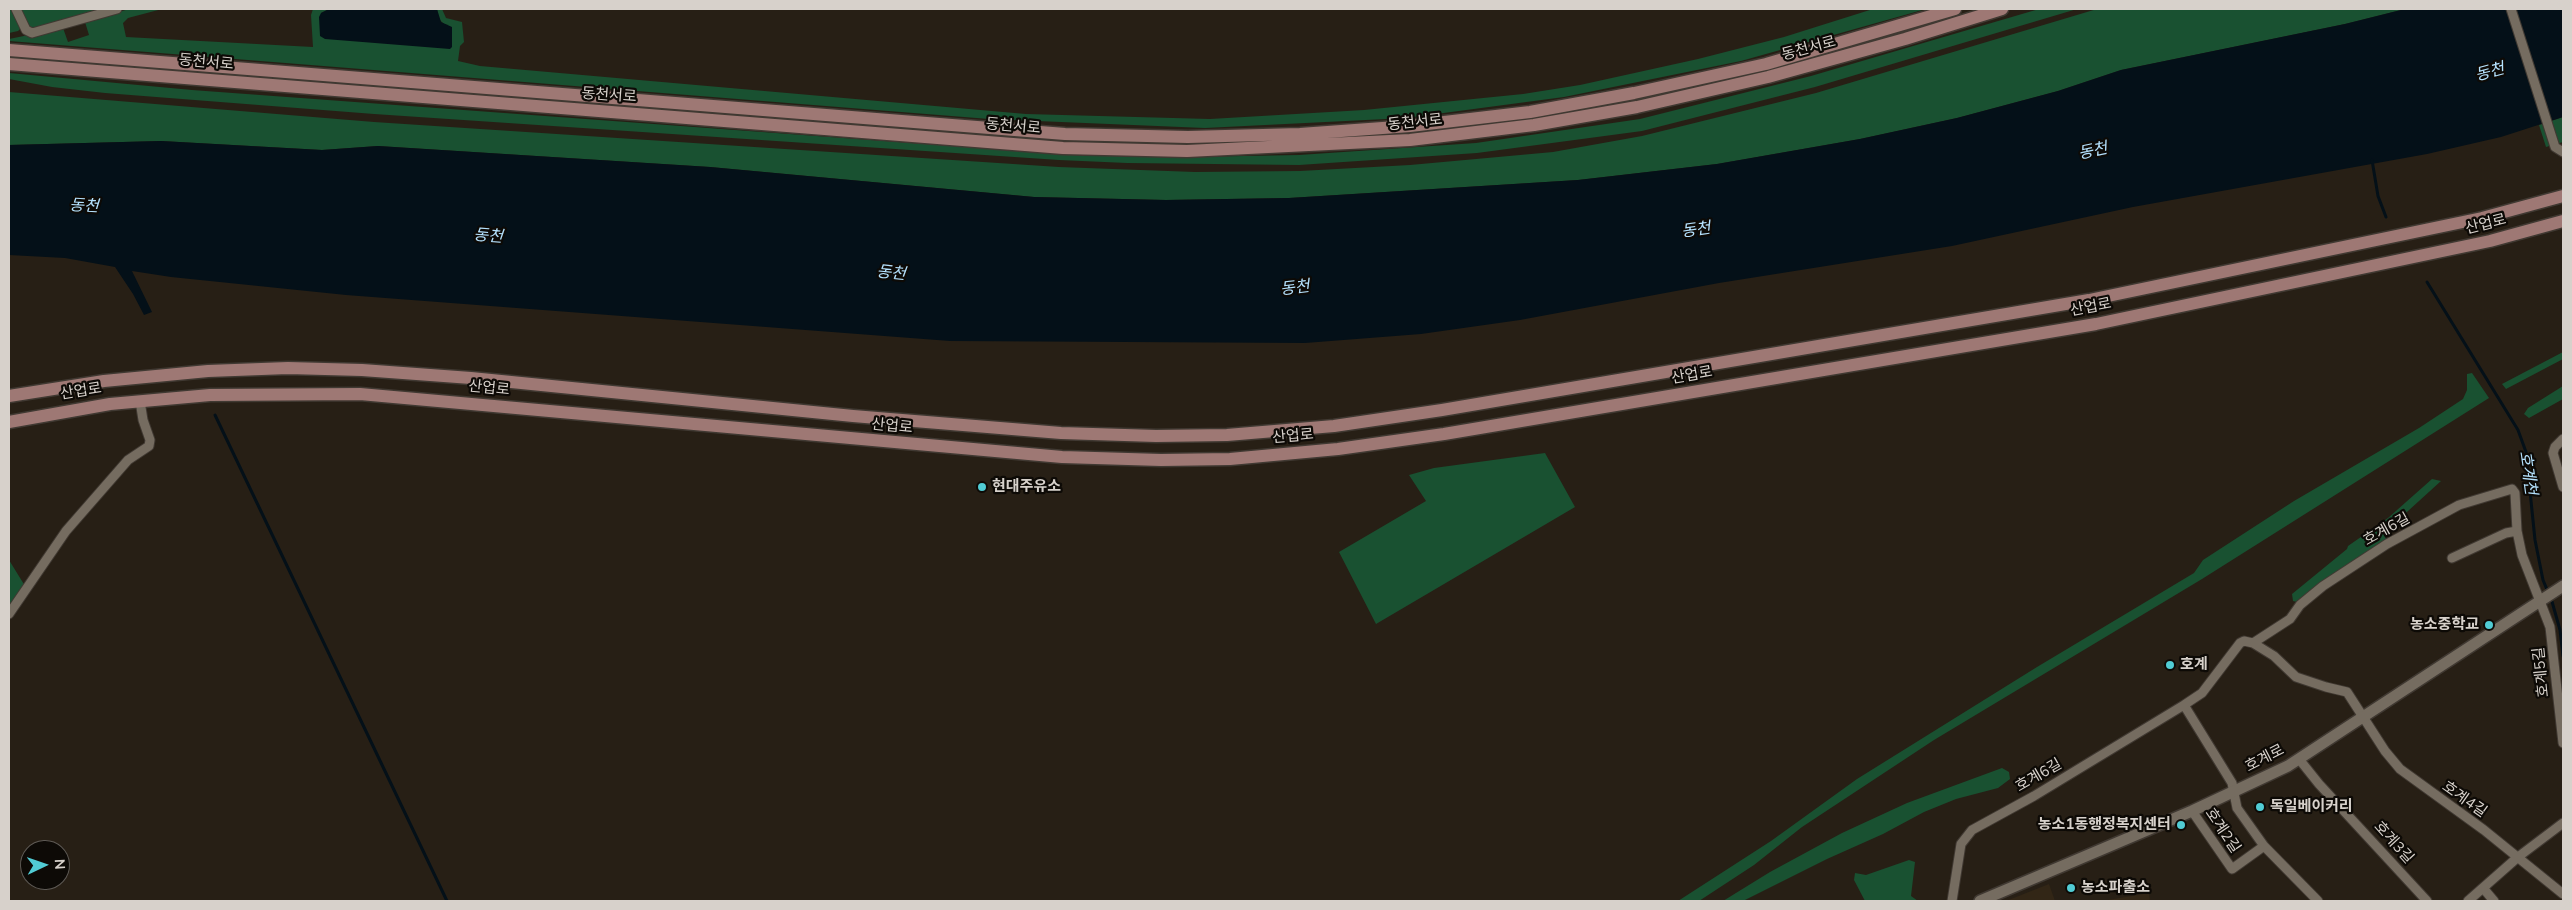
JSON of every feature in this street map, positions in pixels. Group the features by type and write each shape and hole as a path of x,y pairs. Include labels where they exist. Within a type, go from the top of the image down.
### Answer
{"main road":[{"name":"동천서로","path":"9,50 1065,134 1188,138 1300,134 1410,126 1530,112 1634,94 1766,64 1955,9"},
{"name":"동천서로","path":"9,64 1063,148 1187,151 1410,140 1534,125 1768,77 1905,40 2002,9"},
{"name":"산업로","path":"9,396 104,380 208,371 288,368 362,370 471,378 853,416 1061,432 1156,436 1237,434 1334,426 1442,410 2089,300 2482,218 2563,196"},
{"name":"산업로","path":"9,422 140,401 210,395 360,394 1062,457 1161,460 1230,459 1338,449 1444,434 2096,324 2490,242 2563,221"}],"street":[{"path":"16,9 24,28 30,33 117,9"},
{"path":"2511,9 2559,150"},
{"path":"9,614 66,530 128,460 149,446 150,440 143,420 140,401"},
{"path":"2563,439 2555,447 2553,453 2563,487"},
{"name":"호계6길","path":"1952,901 1962,844 1972,830 2034,796 2202,693 2240,643 2244,641 2253,643 2290,619 2310,596 2344,572 2386,544 2459,505 2512,489 2515,493 2517,531 2526,566 2541,600"},
{"path":"2452,558 2506,533 2517,531"},
{"name":"호계로","path":"1980,901 2192,811 2299,759 2362,716 2562,587"},
{"name":"호계5길","path":"2541,600 2550,627 2563,743"},
{"path":"2253,643 2274,656 2296,677 2326,687 2345,689 2362,716"},
{"path":"2184,705 2232,783 2237,808 2264,846"},
{"name":"호계4길","path":"2362,716 2400,769 2518,857 2563,894"},
{"name":"호계3길","path":"2299,759 2319,784 2426,901"},
{"name":"호계2길","path":"2192,811 2232,869 2264,846 2318,901"},
{"path":"2468,901 2518,857 2563,823"},
{"path":"2483,888 2494,901"}],"shaded area":[{"path":"2049,884 2055,901 2006,901"},
{"path":"2149,893 2150,901 2102,901"}],"green space":[{"path":"9,9 109,9 37,30 21,28 18,31 9,33"},
{"path":"129,9 162,9 128,18 123,23 126,37 313,47 311,15 313,9 329,9 321,13 449,25 444,24 438,18 437,9 442,9 446,18 462,22 464,42 460,46 458,61 480,66 1026,114 1210,119 1364,110 1523,94 1580,85 1698,59 1784,37 1873,9 1926,9 1741,61 1564,97 1406,118 1205,128 989,119 9,41 9,39 63,28 68,42 89,35 85,22"},
{"path":"2039,9 2077,9 1815,87 1642,131 1477,153 1299,165 1127,163 1059,160 374,114 105,93 52,87 9,79 9,73 192,90 1061,154 1188,157 1299,155 1476,143 1640,119 1811,76"},
{"path":"2097,9 2405,9 2345,24 2121,70 2058,91 1957,118 1860,139 1717,164 1578,180 1289,198 1166,200 1034,197 710,167 378,146 322,150 161,141 9,145 9,92 374,122 1059,167 1195,172 1300,171 1410,165 1553,152 1642,136 1816,93"},
{"path":"2563,117 2563,142 2546,147 2539,125"},
{"path":"2563,352 2563,359 2506,389 2502,384"},
{"path":"2472,373 2489,398 2202,579 1934,740 1802,827 1754,865 1699,901 1678,901 1771,841 1857,779 2037,667 2194,573 2203,560 2294,501 2419,428 2463,399 2467,390 2467,374"},
{"path":"2563,386 2563,399 2529,418 2524,414 2528,408"},
{"path":"1545,453 1575,507 1376,624 1339,552 1426,501 1409,475 1434,468"},
{"path":"2432,479 2441,481 2397,521 2385,537 2387,540 2297,602 2293,601 2292,594 2347,549 2348,546 2388,518"},
{"path":"9,560 25,586 9,608"},
{"path":"2002,768 2009,772 2010,779 1998,788 1956,799 1924,812 1883,834 1827,859 1743,901 1723,901 1770,872 1842,833 1907,803"},
{"path":"1909,860 1915,862 1911,896 1918,901 1865,901 1854,880 1855,873 1866,875"}],"water":[{"path":"329,9 437,9 441,22 452,27 452,47 450,49 325,39 320,36 319,17 321,13"},
{"name":"동천","path":"2405,9 2563,9 2563,117 2501,137 2427,154 2133,207 1952,246 1719,283 1520,320 1421,334 1305,343 950,341 346,295 171,277 132,271 152,312 144,315 115,267 65,258 9,255 9,145 161,141 322,150 378,146 710,167 1034,197 1166,200 1289,198 1578,180 1717,164 1860,139 1957,118 2058,91 2121,70 2345,24"}],"waterway":[{"path":"2372,160 2378,196 2386,217"},
{"name":"호계천","path":"2427,282 2518,430 2526,452 2535,540 2543,580 2548,592"},
{"path":"215,415 447,901"},
{"name":"호계천","path":"2551,598 2560,630 2563,656"}],"place":[{"name":"현대주유소","path":"982,487"},
{"name":"농소중학교","path":"2489,625"},
{"name":"호계","path":"2170,665"},
{"name":"독일베이커리","path":"2260,807"},
{"name":"농소1동행정복지센터","path":"2181,825"},
{"name":"농소파출소","path":"2071,888"}]}
